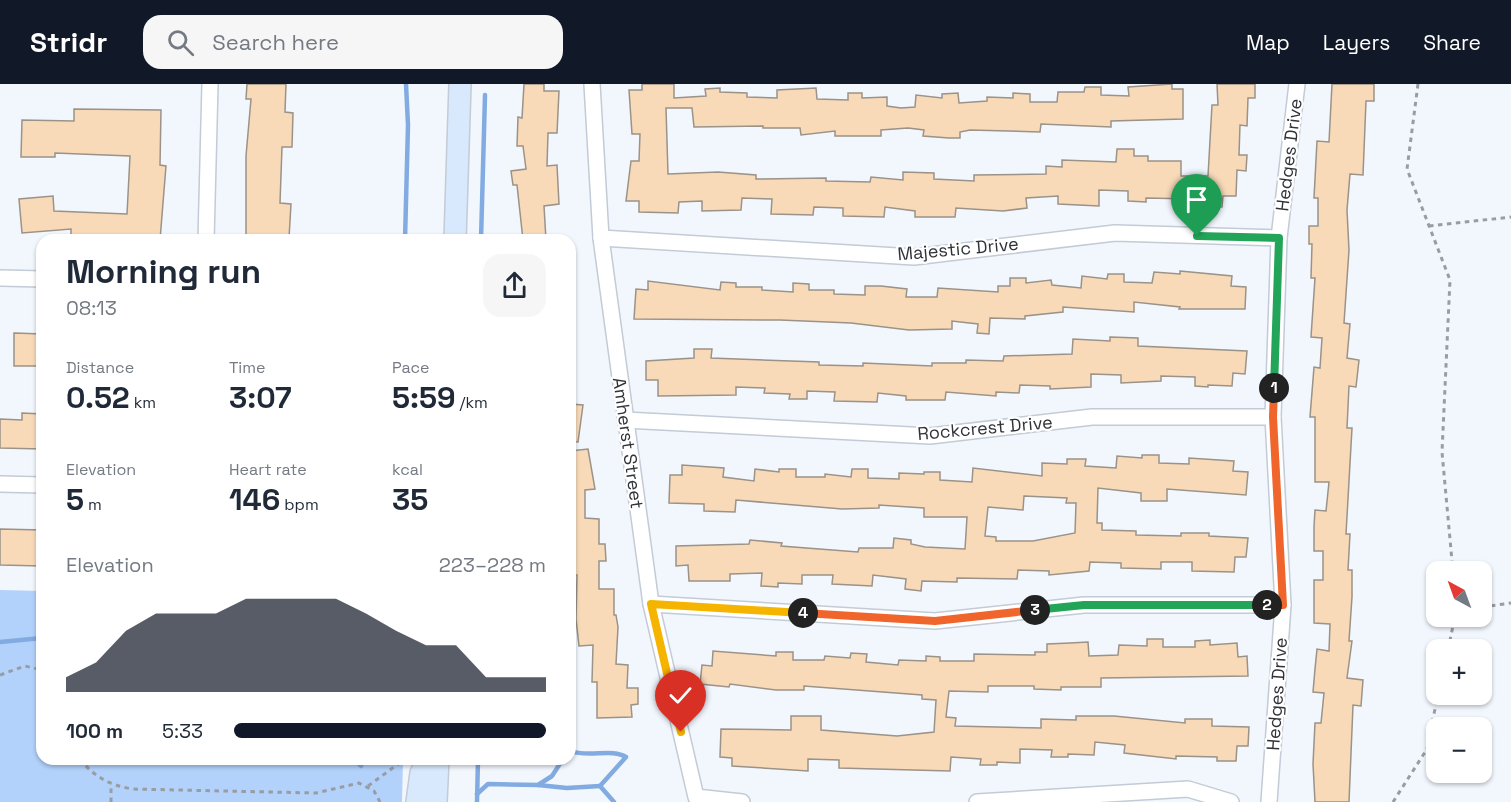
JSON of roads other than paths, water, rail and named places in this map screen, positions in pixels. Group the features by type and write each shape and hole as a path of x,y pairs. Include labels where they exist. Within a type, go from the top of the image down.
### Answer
{"main road":[{"path":"455,234 460,84"},
{"path":"417,802 421,773 426,765"},
{"path":"436,802 438,765"}],"street":[{"path":"206,234 210,84"},
{"name":"Amherst Street","path":"592,84 601,238 651,604 696,797 742,802"},
{"name":"Hedges Drive","path":"1269,802 1283,605 1273,417 1279,238 1297,84"},
{"name":"Majestic Drive","path":"601,238 914,257 1115,233 1279,238"},
{"path":"1,278 36,279"},
{"name":"Rockcrest Drive","path":"625,420 930,436 1092,417 1273,417"},
{"path":"0,484 36,485"},
{"path":"651,604 935,621 1084,605 1283,605"},
{"path":"977,802 1188,789 1231,802"}],"waterway":[{"path":"405,234 408,125 406,84"},
{"path":"481,234 485,95"},
{"path":"0,642 36,639"},
{"path":"576,753 614,753 626,757 600,786 614,802"},
{"path":"477,802 478,765"},
{"path":"477,794 488,784 538,785 552,776 559,765"},
{"path":"538,785 567,788 600,786"}]}
